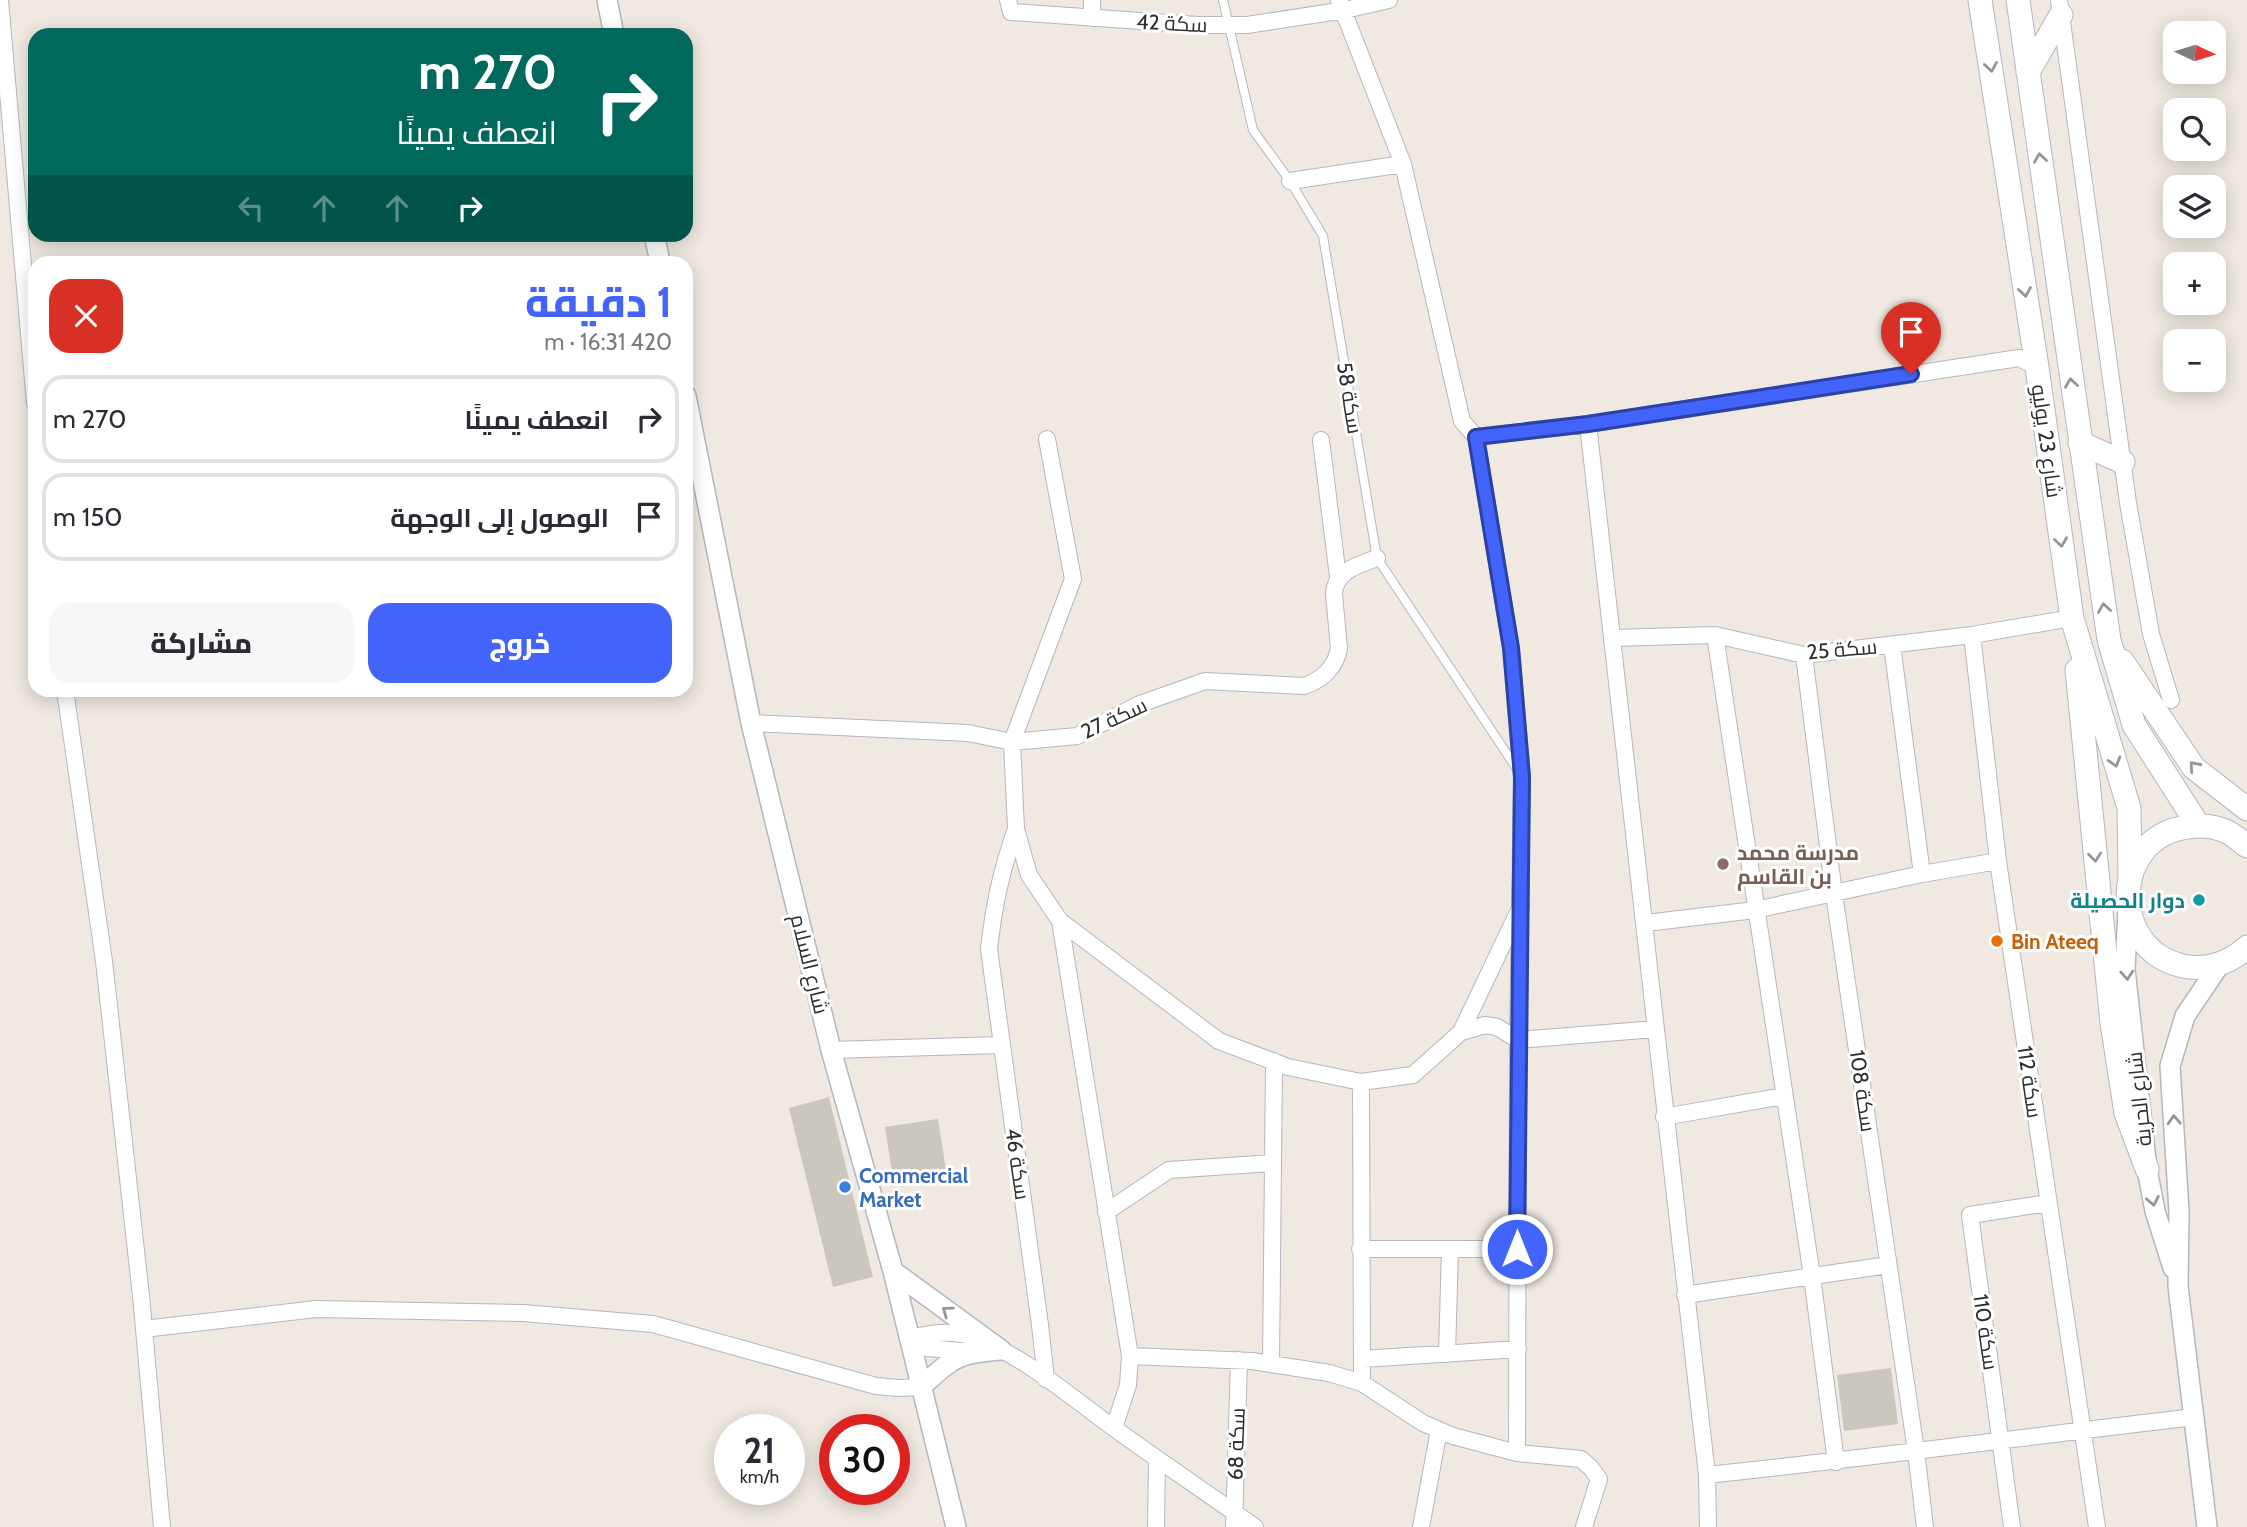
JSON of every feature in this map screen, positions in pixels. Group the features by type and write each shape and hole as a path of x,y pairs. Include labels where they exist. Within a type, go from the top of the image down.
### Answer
{"main road":[{"name":"شارع 23 يوليو","path":"1980,0 2030,356 2071,618 2129,808 2128,907"},
{"name":"شارع 23 يوليو","path":"2018,0 2109,640 2134,725 2198,825"},
{"path":"2028,72 2060,7"},
{"path":"2080,443 2123,462"},
{"path":"2071,618 2112,1023 2126,1113 2147,1169"},
{"path":"2109,640 2194,768 2247,809"},
{"path":"2130,876 2137,860 2149,846 2163,835 2180,828 2198,825 2228,832 2247,846"},
{"path":"2128,907 2139,936 2149,948 2175,964 2190,967 2220,964 2240,954 2247,947"}],"street":[{"path":"0,0 6,140 28,340"},
{"path":"607,0 613,28"},
{"name":"سكة 42","path":"1008,0 1011,12 1199,26 1247,25 1342,5 1389,0"},
{"path":"1092,0 1092,18"},
{"path":"1342,5 1403,164 1462,421 1476,437 1511,648 1522,777 1517,1453"},
{"path":"2060,7 2123,462 2151,634 2171,700"},
{"path":"1290,181 1403,164"},
{"path":"1476,437 1588,424 2030,356"},
{"path":"1588,424 1646,923 1664,1117 1707,1475 1708,1527"},
{"name":"شارع السلام","path":"693,431 751,723 831,1050 893,1272 956,1527"},
{"path":"1047,439 1073,579 1012,742 1016,829 1029,875 1060,920 1219,1041 1288,1067 1361,1082 1413,1075 1461,1032 1521,906"},
{"name":"سكة 27","path":"751,723 968,733 1012,742 1077,736 1140,704 1205,681 1304,686 1317,681 1338,656 1339,648 1334,594 1338,578 1321,440"},
{"path":"1338,578 1353,567 1377,558"},
{"name":"سكة 25","path":"1613,638 1715,635 1804,655 1972,635 2071,618"},
{"path":"1715,635 1812,1276 1836,1462"},
{"name":"سكة 112","path":"1972,635 1998,861 2097,1527"},
{"path":"1892,645 1922,874"},
{"name":"سكة 108","path":"1804,655 1834,894 1925,1527"},
{"path":"66,697 104,961 144,1329 162,1527"},
{"name":"سكة 46","path":"1016,829 1002,868 995,899 989,949 1046,1379"},
{"path":"1646,923 1755,910 1922,874 1998,861"},
{"name":"شارع الحرية","path":"2128,907 2126,969 2147,1169 2155,1211 2178,1286"},
{"path":"1060,920 1130,1356 1128,1385 1114,1428"},
{"name":"شارع الحرية","path":"2207,1527 2178,1286 2179,1210 2171,1066 2185,1016 2220,964"},
{"path":"1461,1032 1485,1025 1497,1027 1518,1040 1656,1029"},
{"path":"831,1050 1001,1045"},
{"path":"1271,1364 1274,1062"},
{"path":"1361,1082 1362,1383"},
{"path":"1664,1117 1784,1097"},
{"path":"1107,1212 1169,1170 1273,1163"},
{"name":"سكة 110","path":"2012,1527 1970,1215 2048,1203"},
{"path":"1360,1249 1517,1249"},
{"path":"1447,1354 1450,1249"},
{"path":"1685,1294 1888,1265"},
{"path":"893,1272 1114,1428 1234,1519 1255,1527"},
{"path":"144,1329 316,1309 523,1312 653,1324 876,1386 898,1388 921,1387 953,1359 974,1352"},
{"path":"909,1338 945,1332 970,1336 1001,1350"},
{"path":"909,1338 927,1348 974,1352 1001,1350"},
{"path":"1362,1359 1518,1349"},
{"path":"1130,1356 1239,1360 1329,1373 1362,1383 1423,1423 1439,1430 1517,1453 1581,1459 1599,1479 1584,1527"},
{"name":"سكة 68","path":"1234,1519 1239,1360"},
{"path":"1707,1475 1836,1462 2194,1417"},
{"path":"1422,1527 1439,1430"},
{"path":"1156,1527 1157,1460"}],"lane":[{"name":"سكة 58","path":"1223,0 1253,130 1290,181 1323,236 1377,558 1522,777"}],"building":[{"path":"829,1097 873,1277 833,1287 789,1108"},
{"path":"938,1119 947,1176 894,1184 885,1127"},
{"path":"1891,1368 1898,1424 1844,1431 1837,1375"}],"place":[{"name":"مدرسة محمد بن القاسم","path":"1723,864"},
{"name":"دوار الحصيلة","path":"2199,900"},
{"name":"Bin Ateeq","path":"1997,941"},
{"name":"Commercial Market","path":"845,1187"}],"route":[{"path":"1517,1249 1522,777 1511,648 1476,437 1588,424 1911,374"}]}
